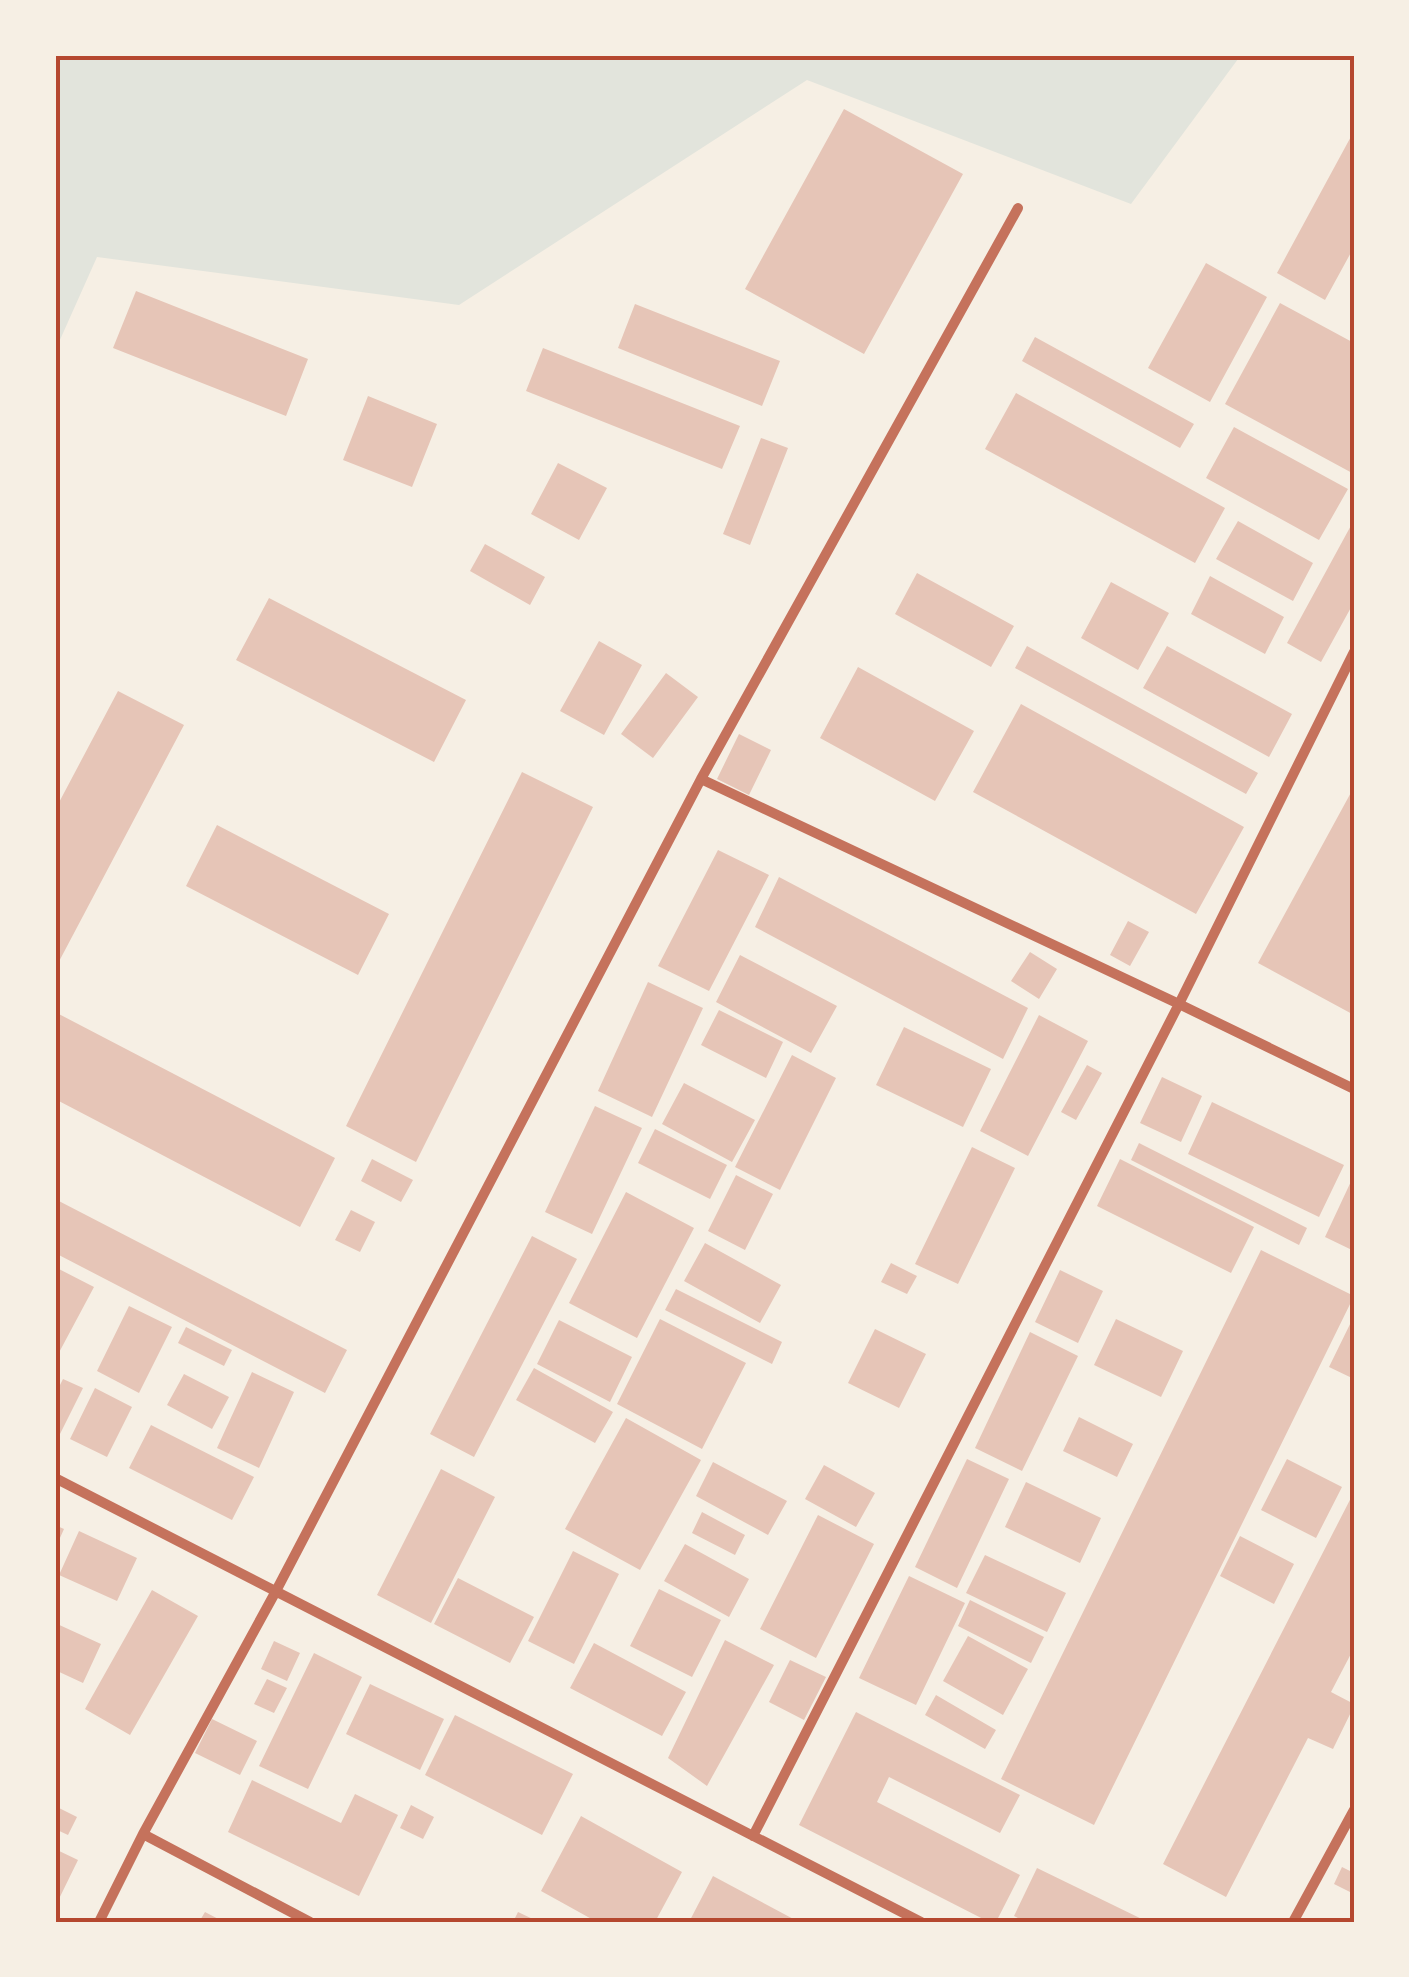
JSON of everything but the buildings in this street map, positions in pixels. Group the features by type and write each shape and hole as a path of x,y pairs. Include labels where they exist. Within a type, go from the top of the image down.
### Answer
{"street":[{"path":"100,1922 701,779 1018,208"},
{"path":"752,1836 1179,1004 1354,652"},
{"path":"701,779 1354,1089"},
{"path":"55,1478 921,1922"},
{"path":"1293,1922 1354,1810"},
{"path":"143,1834 310,1922"}],"shaded area":[{"path":"55,55 1241,55 1131,204 807,80 459,305 97,257 55,351"}]}
